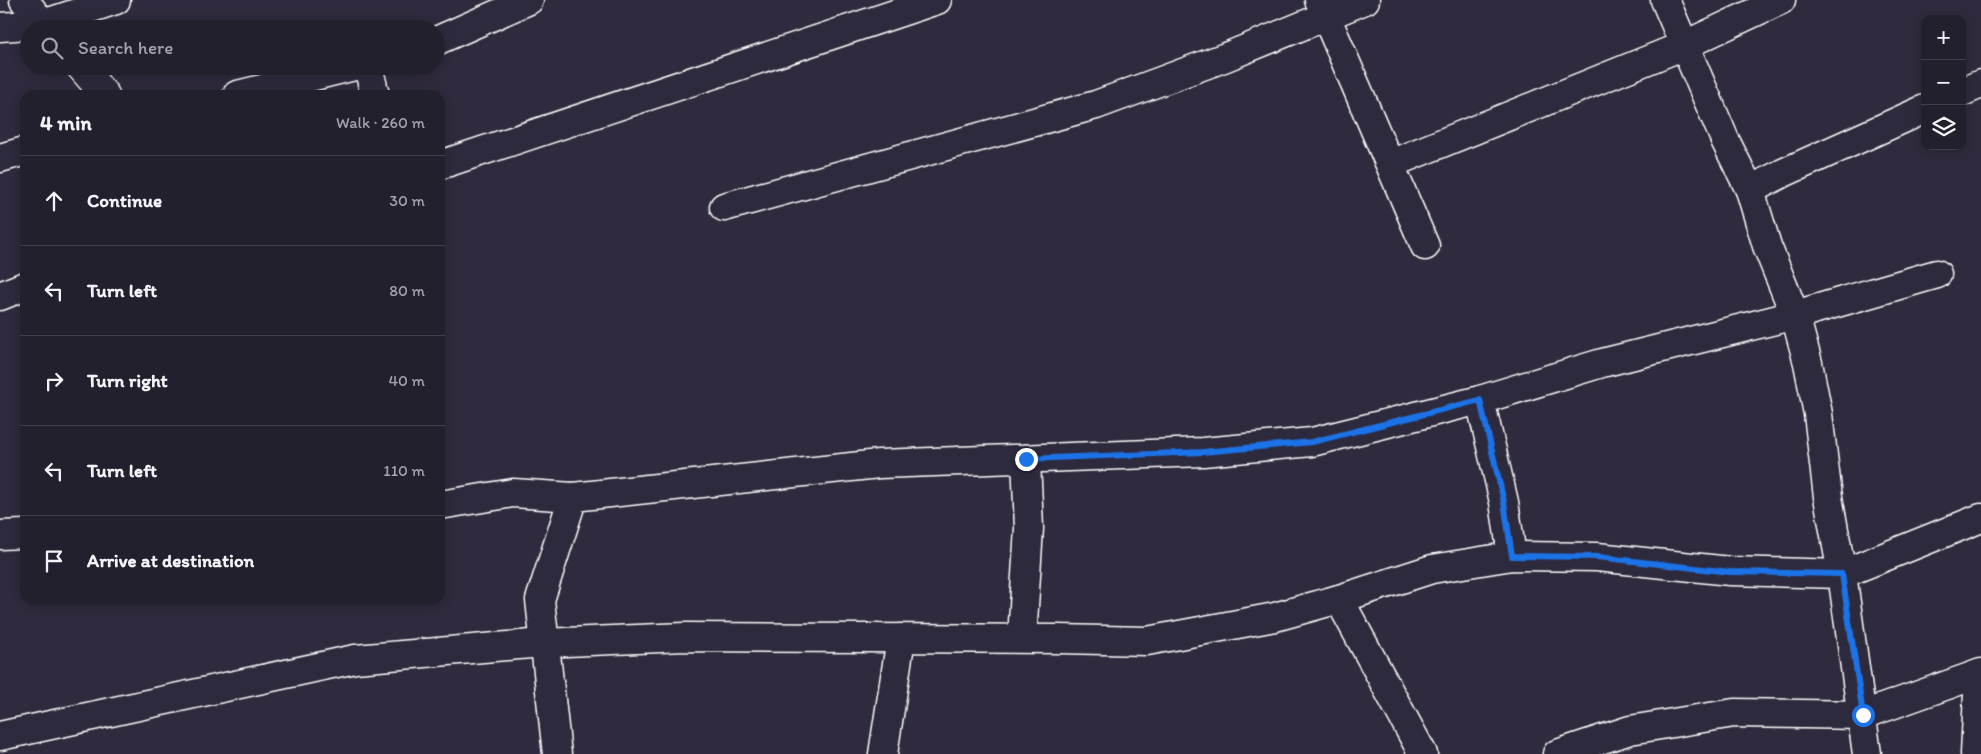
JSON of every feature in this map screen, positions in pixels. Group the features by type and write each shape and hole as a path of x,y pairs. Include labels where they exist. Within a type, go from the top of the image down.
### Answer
{"street":[{"path":"24,0 40,20"},
{"path":"61,20 116,0"},
{"path":"445,38 529,0"},
{"path":"445,163 937,0"},
{"path":"724,207 1096,105 1226,57 1323,8 1365,0"},
{"path":"1665,0 1725,140 1750,190 1767,246 1795,315 1808,363 1818,414 1828,497 1842,574 1867,754"},
{"path":"1390,164 1684,45 1781,0"},
{"path":"1323,8 1425,246"},
{"path":"0,27 20,27"},
{"path":"88,75 101,90"},
{"path":"257,90 318,75"},
{"path":"370,75 374,90"},
{"path":"1966,90 1981,84"},
{"path":"1750,190 1783,172 1921,111"},
{"path":"0,158 20,152"},
{"path":"445,503 512,493 573,497 879,464 1203,452 1312,442 1480,400 1602,363 1795,315 1938,274"},
{"path":"0,296 20,288"},
{"path":"1480,400 1504,502 1512,556"},
{"path":"1022,638 1029,528 1026,459"},
{"path":"557,754 543,643 540,600 573,497"},
{"path":"0,736 354,659 543,643 684,637 1022,638 1147,641 1275,617 1432,569 1512,556 1597,557 1730,572 1842,574 1981,518"},
{"path":"0,535 20,534"},
{"path":"1339,599 1423,754"},
{"path":"883,754 901,638"},
{"path":"1557,754 1630,730 1734,713 1863,715 1980,674 1975,754"}],"route":[{"path":"1026,459 1254,449 1312,442 1480,400 1504,502 1512,556 1597,557 1730,572 1842,574 1863,715"}]}
